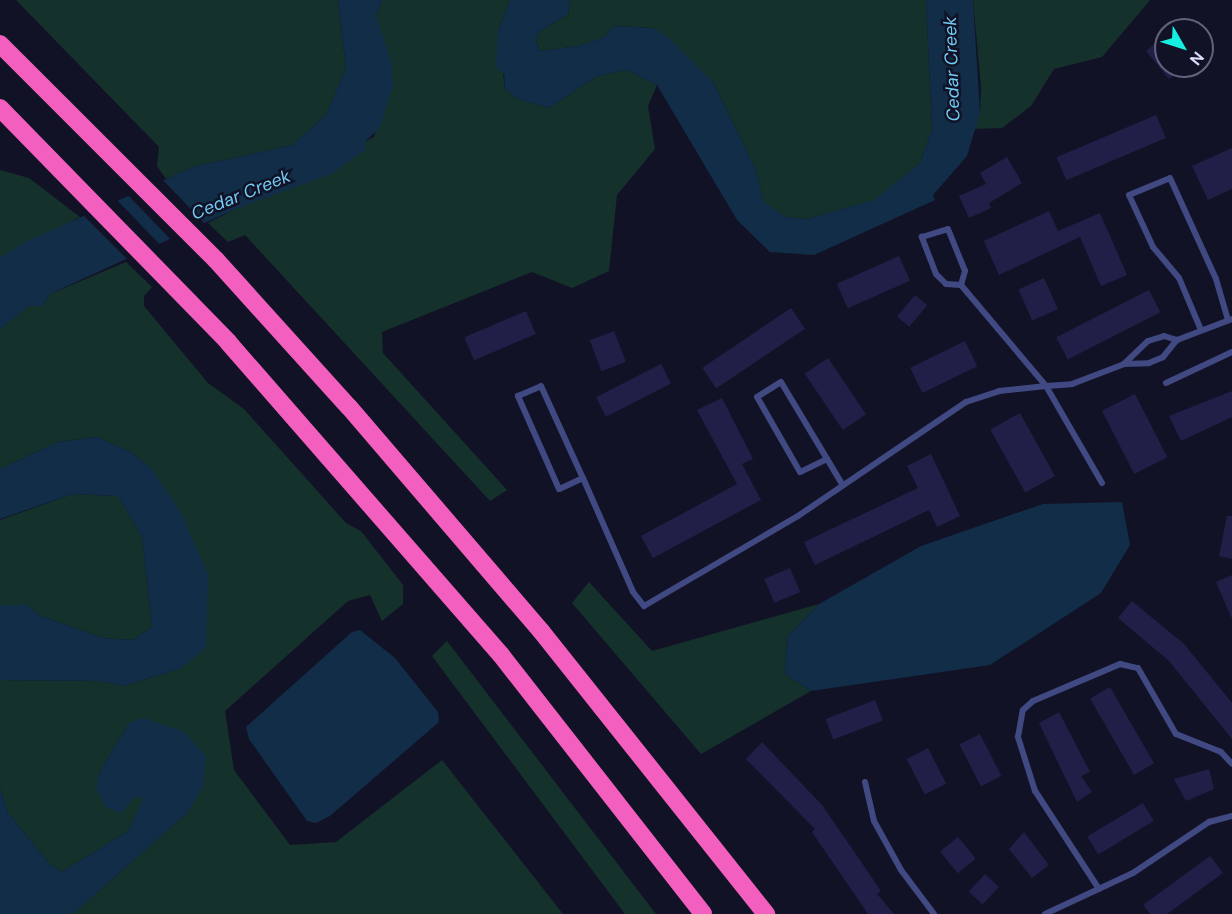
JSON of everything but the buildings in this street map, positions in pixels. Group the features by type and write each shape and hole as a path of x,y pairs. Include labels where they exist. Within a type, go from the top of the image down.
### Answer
{"highway":[{"path":"0,44 122,163 216,260 451,523 647,760 766,914"},
{"path":"0,108 176,285 501,655 703,914"}],"lane":[{"path":"583,478 559,489 518,396 541,386 583,478 633,592 644,606 798,516 966,402 999,392 1072,384 1124,364 1163,357 1177,340 1230,319 1216,279 1170,178 1129,195 1152,247 1179,278 1201,330"},
{"path":"961,285 965,271 948,229 922,237 936,274 946,284 961,285 1046,386 1102,483"},
{"path":"1124,364 1148,341 1164,336 1177,340"},
{"path":"1166,383 1232,352"},
{"path":"827,459 800,471 756,397 781,382 842,484"},
{"path":"1099,889 1035,791 1018,737 1023,710 1033,701 1120,664 1138,668 1176,734 1221,752 1232,764"},
{"path":"865,782 874,821 901,870 934,914"},
{"path":"1044,914 1099,889 1209,822 1232,816"}],"green space":[{"path":"16,0 338,0 346,69 326,115 292,145 193,167 166,179 157,166 159,147"},
{"path":"383,0 510,0 498,31 505,89 516,98 549,108 597,76 627,70 657,85 648,106 655,149 617,195 609,271 572,288 532,272 382,332 383,353 507,490 490,501 245,235 228,242 208,223 374,137 387,61 376,14"},
{"path":"570,0 926,0 932,129 920,163 875,200 807,219 786,217 763,202 756,170 713,82 654,28 613,26 605,37 579,46 540,51 536,42 539,32 568,14"},
{"path":"973,0 1150,0 1102,57 1054,69 1031,106 1002,128 973,129 980,113 981,87"},
{"path":"0,170 29,178 80,217 0,258"},
{"path":"126,262 152,287 144,296 144,306 208,383 244,409 346,523 361,531 403,585 403,604 382,621 370,595 348,601 225,711 234,770 290,845 336,842 442,760 563,914 73,914 187,813 129,723 99,773 144,799 128,831 62,872 49,863 8,813 0,788 0,680 100,681 123,686 180,669 151,468 131,452 97,437 58,442 0,469 0,329 29,306 42,306 50,294"},
{"path":"73,494 118,496 142,537 152,627 133,640 103,638 41,616 27,605 0,605 0,520"},
{"path":"589,582 652,651 819,604 787,637 785,674 811,691 701,754 572,603"},
{"path":"447,641 656,914 625,914 432,656"}],"water":[{"name":"Cedar Creek","path":"338,0 383,0 376,14 392,66 393,86 380,127 365,142 365,150 331,174 233,210 50,294 42,306 29,306 0,329 0,258 21,244 193,167 292,145 326,115 346,69"},
{"name":"Cedar Creek","path":"510,0 570,0 568,14 539,32 536,42 540,51 579,46 605,37 613,26 654,28 669,38 713,82 756,170 763,201 786,217 807,219 874,200 920,163 932,129 926,0 973,0 980,113 967,156 933,195 935,200 814,255 770,252 737,220 657,85 627,70 597,76 549,108 516,98 505,89 504,74 496,67 498,31"},
{"path":"97,437 131,452 151,468 181,512 208,575 206,648 180,669 123,686 100,681 0,680 0,605 27,605 41,616 103,638 133,640 152,627 142,537 118,496 73,494 0,519 0,469 58,442"},
{"path":"1122,502 1130,545 1101,593 990,665 811,691 785,674 787,637 819,604 921,546 1043,504"},
{"path":"360,630 395,658 438,712 439,722 330,816 316,823 307,821 249,739 246,727 352,632"},
{"path":"143,718 184,732 206,756 203,787 187,813 73,914 0,914 0,788 8,813 49,863 62,872 128,831 143,799 136,796 121,813 105,807 96,788 99,773 129,723"}],"pier":[{"path":"161,178 207,226 174,243 126,193"},
{"path":"115,198 163,248 131,263 81,213"}]}
